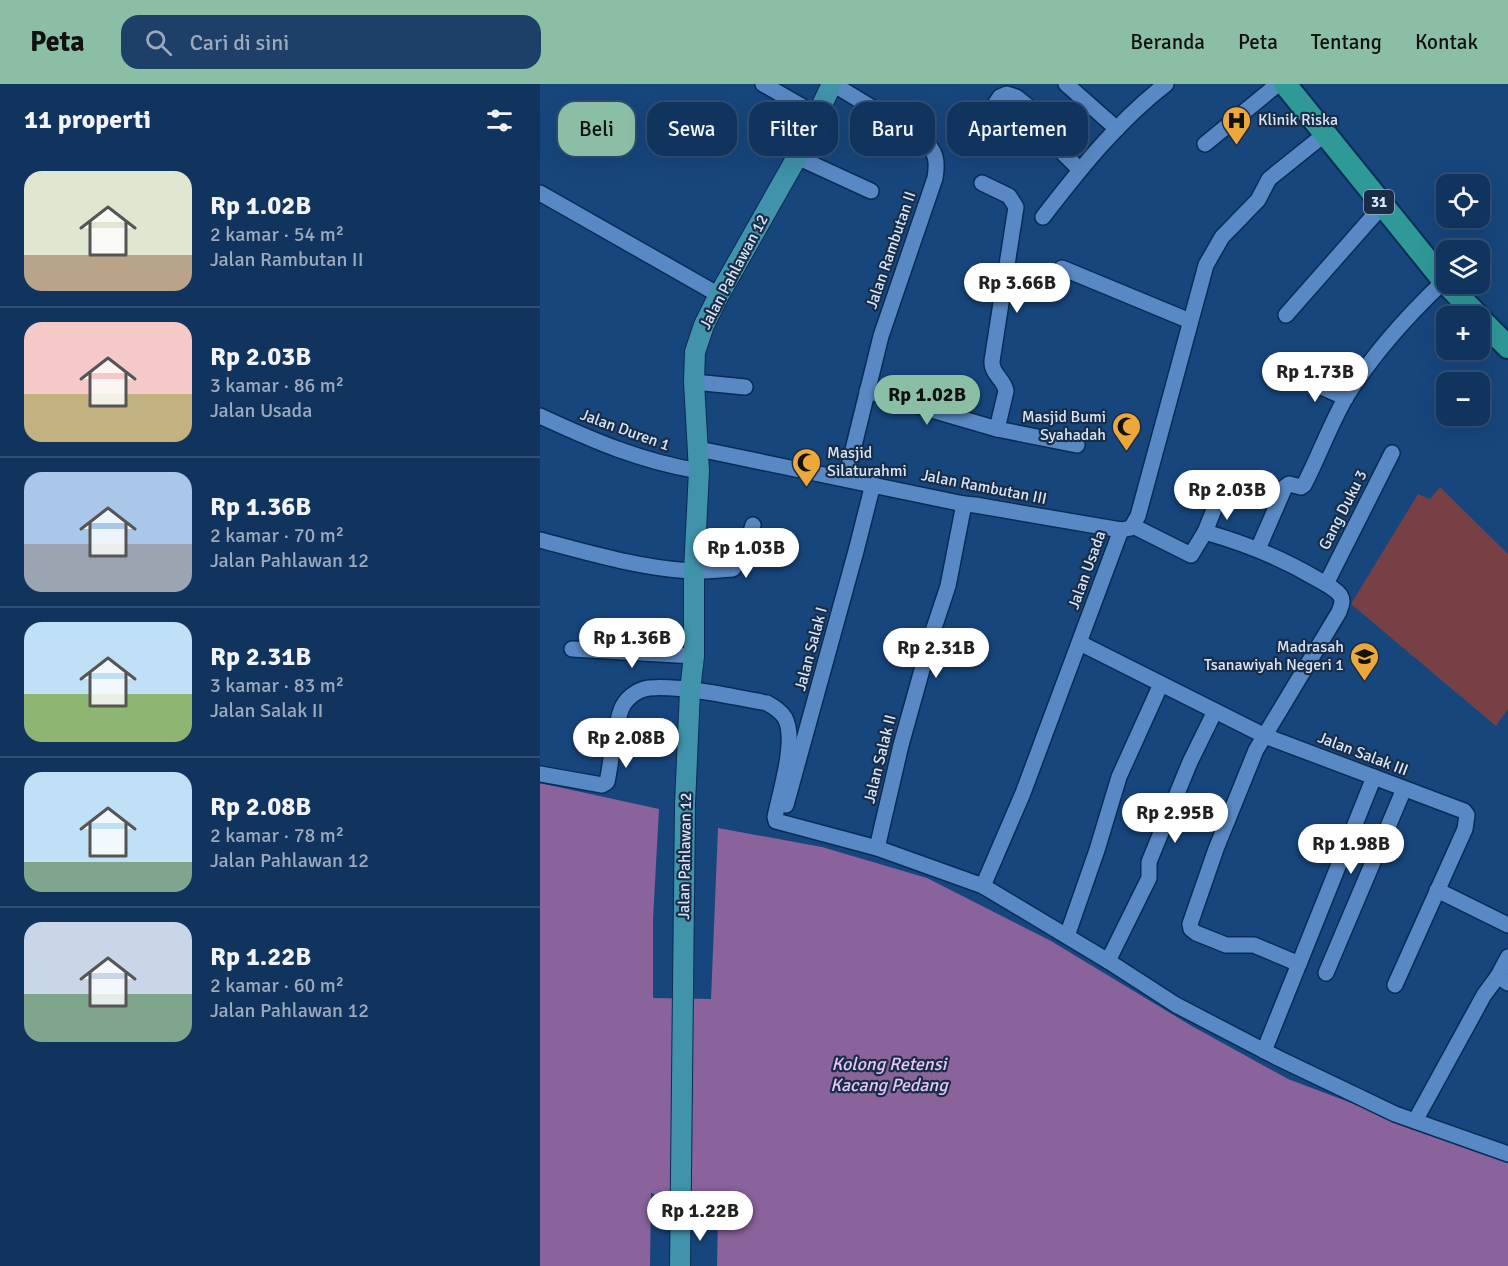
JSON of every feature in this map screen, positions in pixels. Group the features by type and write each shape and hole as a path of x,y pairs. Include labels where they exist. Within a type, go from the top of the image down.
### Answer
{"highway":[{"name":"31","path":"1290,86 1325,134 1436,272"},
{"name":"31","path":"1456,294 1467,306"},
{"name":"31","path":"1490,329 1508,347"}],"main road":[{"name":"Jalan Pahlawan 12","path":"824,102 833,84"},
{"name":"Jalan Pahlawan 12","path":"680,1266 685,804 690,691 694,656 694,571 699,471 694,352 704,324 719,295 797,157"}],"street":[{"path":"763,84 794,102"},
{"name":"Jalan Rambutan II","path":"833,84 922,138 937,157 935,178 881,336 846,478"},
{"path":"1065,84 1117,129"},
{"path":"1043,217 1080,170 1117,129 1143,102 1166,84"},
{"path":"1205,144 1290,86"},
{"path":"997,102 1000,97 1007,94 1021,102"},
{"name":"Jalan Usada","path":"983,886 1023,793 1060,690 1127,528 1138,516 1190,321 1213,249 1258,200 1269,178 1325,134"},
{"path":"1066,156 1080,170"},
{"path":"797,157 872,191"},
{"path":"982,183 1010,196 1016,207 992,361 993,369 1005,385 1006,391 997,429"},
{"path":"540,193 719,295"},
{"path":"1286,315 1382,206"},
{"path":"1062,268 1190,321"},
{"path":"1258,549 1286,486 1289,484 1301,487 1305,483 1346,398 1366,367 1398,328 1436,288"},
{"path":"1298,377 1346,398"},
{"path":"694,382 745,387"},
{"path":"867,391 997,429 1077,445"},
{"name":"Jalan Duren 1","path":"540,416 606,446 644,459 699,471"},
{"name":"Jalan Rambutan III","path":"699,449 964,504 1127,528 1191,555 1205,532"},
{"name":"Gang Duku 3","path":"1326,584 1392,453"},
{"name":"Jalan Salak I","path":"781,824 873,484"},
{"path":"1219,497 1205,532 1258,549 1326,584 1341,597 1342,602 1341,608 1256,750 1228,817 1190,927 1196,933 1226,945 1254,945 1299,964"},
{"name":"Jalan Salak II","path":"877,848 932,634 948,586 964,504"},
{"path":"540,540 672,569 694,571 733,569 743,555 753,525"},
{"name":"Jalan Salak III","path":"1080,643 1265,736 1464,811 1467,815 1465,828 1395,985"},
{"path":"572,649 694,656"},
{"path":"1067,936 1119,777 1161,684"},
{"path":"540,774 602,785 607,782 622,709 628,698 648,688 690,691 767,703 777,708 788,728 789,745 776,821 877,848 983,886 1176,1005 1264,1051 1339,1088 1415,1121 1508,1154"},
{"path":"1108,961 1149,878 1149,862 1190,762 1215,711"},
{"path":"1264,1051 1374,777"},
{"path":"1326,973 1404,789"},
{"path":"1437,890 1508,925"},
{"path":"1415,1121 1484,995 1503,980 1508,957"}],"shaded area":[{"path":"1440,487 1508,554 1508,709 1496,726 1351,604 1418,494 1430,499"}],"water":[{"name":"Kolong Retensi Kacang Pedang","path":"540,783 659,809 653,919 653,998 711,999 718,828 822,847 927,878 1051,941 1190,1025 1288,1079 1508,1162 1508,1266 717,1266 718,1215 651,1193 650,1266 540,1266"}],"place":[{"name":"Klinik Riska","path":"1237,146"},
{"name":"Masjid Bumi Syahadah","path":"1127,452"},
{"name":"Masjid Silaturahmi","path":"806,488"},
{"name":"Madrasah Tsanawiyah Negeri 1","path":"1365,682"}]}
